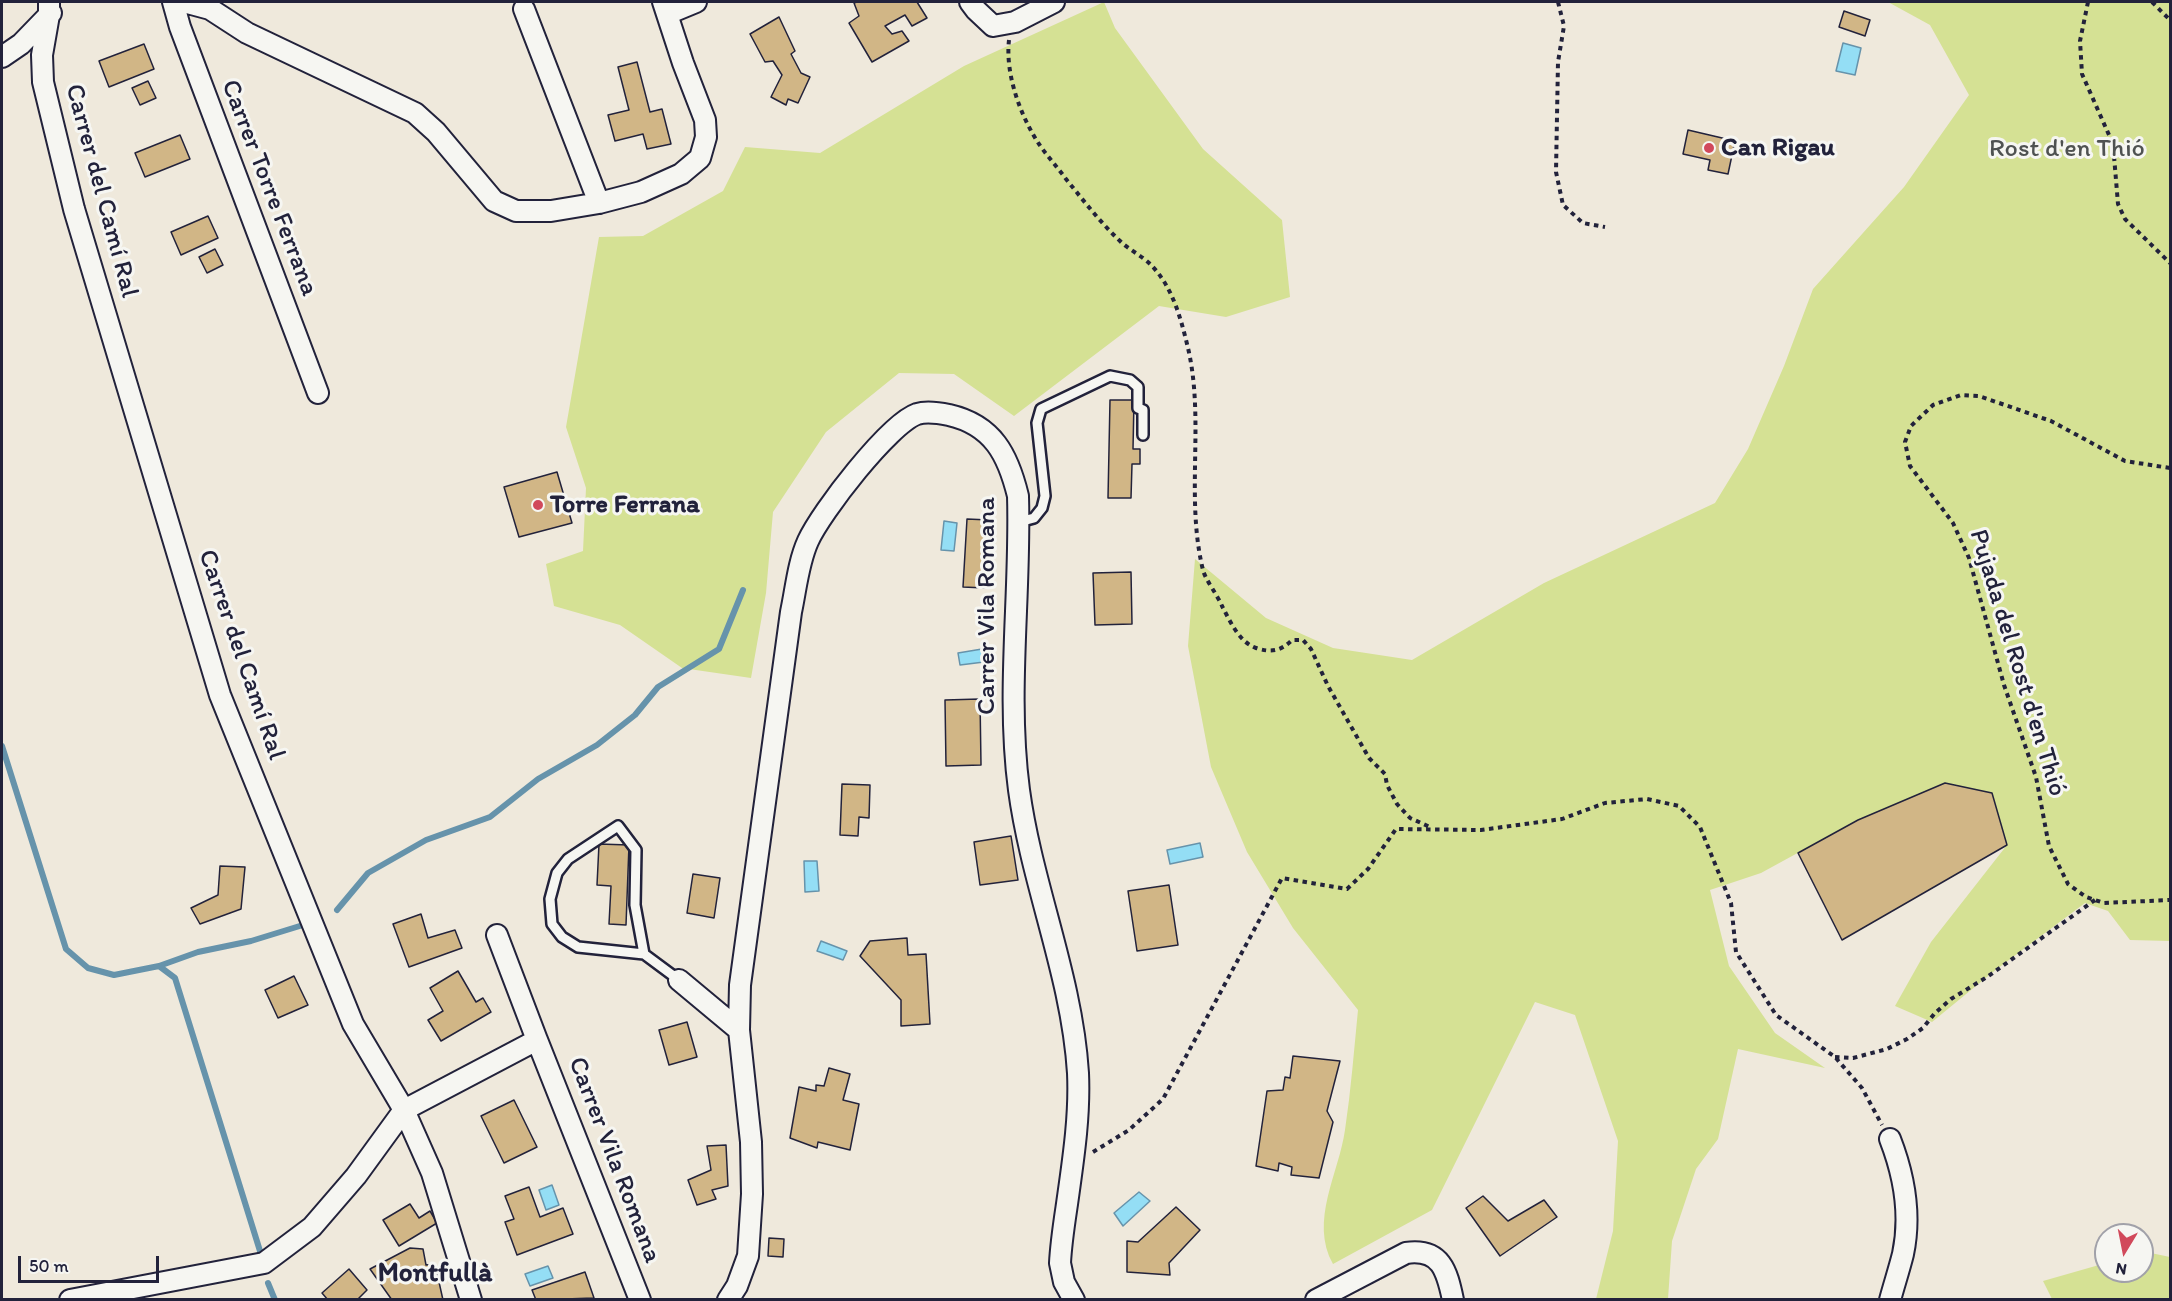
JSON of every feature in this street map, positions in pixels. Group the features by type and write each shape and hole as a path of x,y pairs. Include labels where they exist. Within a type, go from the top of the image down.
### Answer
{"street":[{"name":"Carrer Torre Ferrana","path":"173,2 180,27 318,393"},
{"path":"184,2 210,9 247,33 415,113 436,132 494,201 516,211 551,211 599,203 641,192 681,174 700,158 706,137 705,120 665,8 696,2"},
{"path":"970,2 993,26 1011,23 1054,2"},
{"path":"2,57 21,44 52,6"},
{"name":"Carrer del Camí Ral","path":"52,6 42,55 43,82 74,209 220,695 353,1024 404,1110 432,1173 471,1299"},
{"path":"524,9 599,203"},
{"name":"Carrer Vila Romana","path":"728,1299 737,1286 748,1256 752,1204 751,1142 739,1030 740,985 798,575 807,542 822,515 874,451 899,424 918,414 938,412 963,418 983,429 999,447 1011,470 1018,496 1013,679 1014,748 1022,812 1066,987 1073,1028 1078,1074 1078,1111 1060,1263 1064,1282 1074,1299"},
{"name":"Carrer Vila Romana","path":"497,935 640,1299"},
{"path":"679,980 739,1030"},
{"name":"Carrer Vila Romana","path":"404,1110 537,1040"},
{"path":"70,1299 264,1263 312,1227 356,1176 404,1110"},
{"path":"1890,1139 1900,1165 1906,1211 1903,1252 1890,1299"},
{"path":"1316,1299 1406,1253 1418,1251 1431,1254 1439,1262 1448,1277 1453,1299"}],"lane":[{"path":"1018,522 1035,518 1042,508 1045,496 1037,423 1041,409 1110,376 1130,380 1138,387 1138,408 1143,410 1143,435"},
{"path":"644,954 635,905 636,850 618,826 568,859 557,873 550,899 552,924 562,937 578,947 644,954 679,980"}],"path":[{"path":"1558,2 1564,26 1558,62 1556,172 1563,205 1583,223 1605,227"},
{"path":"2088,2 2079,41 2082,74 2113,144 2118,204 2125,219 2170,263"},
{"path":"2152,2 2170,20"},
{"path":"1011,23 1008,45 1013,84 1022,114 1040,146 1082,200 1121,243 1151,265 1173,298 1188,350 1191,374 1196,429 1194,502 1204,573 1229,621 1251,646 1275,652 1292,640 1303,640 1311,649 1328,686 1368,758 1385,774 1387,784 1397,804 1410,818 1433,829"},
{"name":"Pujada del Rost d'en Thió","path":"2170,468 2125,461 2051,421 1979,396 1961,395 1933,405 1911,426 1905,442 1910,465 1953,523 1969,558 2004,685 2036,777 2049,846 2068,884 2086,897 2104,903 2170,900"},
{"path":"1072,1165 1129,1130 1163,1099 1282,878 1347,889 1368,869 1396,829 1481,830 1562,819 1605,802 1647,799 1679,806 1700,827 1731,903 1736,952 1776,1015 1835,1057 1862,1088 1890,1139"},
{"path":"1835,1057 1853,1058 1887,1049 1907,1039 1923,1028 1951,999 1987,977 2095,900"}],"green space":[{"path":"1104,2 1115,28 1203,149 1282,220 1290,297 1226,317 1159,306 1014,416 954,374 899,373 826,432 773,512 766,593 751,678 682,668 620,625 554,606 546,564 583,551 586,488 566,427 599,237 643,236 723,191 745,147 820,153 964,66"},
{"name":"Rost d'en Thió","path":"1888,2 2170,2 2170,941 2130,940 2108,911 2085,903 1993,972 1932,1022 1895,1006 1931,942 2007,845 1992,793 1945,783 1858,820 1761,873 1710,890 1729,966 1775,1033 1825,1068 1738,1049 1718,1139 1696,1169 1672,1241 1668,1299 1596,1299 1613,1231 1618,1141 1575,1015 1535,1002 1432,1210 1333,1264 1326,1248 1325,1214 1345,1130 1358,1010 1293,928 1247,852 1211,767 1188,646 1195,559 1266,618 1333,648 1412,660 1544,583 1715,503 1748,449 1784,366 1813,289 1904,187 1969,95 1930,25"},
{"path":"2154,1254 2170,1257 2170,1299 2052,1299 2043,1281 2094,1266 2094,1283 2154,1283"}],"water":[{"path":"1843,43 1861,48 1855,75 1836,71"},
{"path":"944,521 957,523 954,551 941,550"},
{"path":"982,649 984,662 960,665 958,653"},
{"path":"1200,843 1203,857 1170,864 1167,850"},
{"path":"804,861 817,861 819,891 805,892"},
{"path":"821,941 847,951 843,960 817,951"},
{"path":"552,1185 559,1205 546,1210 539,1190"},
{"path":"1139,1192 1150,1201 1123,1226 1114,1213"},
{"path":"548,1266 553,1278 530,1286 525,1274"}],"building":[{"path":"917,2 927,18 912,26 905,15 885,26 892,34 902,31 909,41 872,62 849,23 859,16 854,3"},
{"path":"1844,11 1870,20 1865,36 1839,27"},
{"path":"779,17 795,51 791,54 801,73 810,77 798,103 788,99 786,105 771,97 782,75 773,61 765,62 750,34"},
{"path":"144,44 154,69 109,87 99,61"},
{"path":"637,62 650,112 662,109 671,144 647,149 643,134 615,141 608,115 629,110 618,67"},
{"path":"148,81 156,98 140,105 132,88"},
{"name":"Can Rigau","path":"1688,130 1735,141 1728,174 1708,170 1710,160 1683,154"},
{"path":"180,135 190,159 145,177 135,153"},
{"path":"208,216 218,238 181,255 171,232"},
{"path":"215,249 223,265 207,273 199,257"},
{"path":"1110,400 1134,400 1133,449 1140,449 1140,464 1132,464 1131,498 1108,498"},
{"name":"Torre Ferrana","path":"557,472 572,523 519,537 504,487"},
{"path":"967,519 989,520 985,588 963,587"},
{"path":"1131,572 1132,624 1095,625 1093,573"},
{"path":"980,699 981,765 946,766 945,700"},
{"path":"1945,783 1992,793 2007,845 1842,940 1798,853 1858,820"},
{"path":"842,784 870,785 869,818 859,817 858,836 840,835"},
{"path":"1011,836 1018,880 980,885 974,842"},
{"path":"599,844 629,845 626,925 609,924 611,886 597,885"},
{"path":"220,866 245,867 241,909 200,924 191,908 218,895"},
{"path":"693,874 720,878 714,918 687,913"},
{"path":"1169,885 1178,945 1137,951 1128,891"},
{"path":"421,914 428,938 455,930 462,948 409,967 393,924"},
{"path":"907,938 908,955 926,954 930,1024 901,1026 901,1000 860,956 870,941"},
{"path":"458,971 476,1002 483,998 491,1012 441,1041 428,1020 443,1011 430,988"},
{"path":"294,976 308,1005 278,1018 265,990"},
{"path":"687,1022 697,1057 669,1065 659,1030"},
{"path":"1293,1056 1340,1061 1327,1111 1333,1122 1319,1178 1291,1175 1292,1167 1279,1163 1278,1171 1256,1166 1267,1091 1283,1090 1285,1077 1290,1078"},
{"path":"829,1068 850,1074 843,1100 859,1104 850,1150 818,1142 817,1148 790,1138 799,1087 816,1091 816,1085 824,1086"},
{"path":"514,1100 537,1147 504,1163 481,1116"},
{"path":"726,1145 728,1186 712,1190 716,1199 697,1205 688,1180 711,1170 707,1146"},
{"path":"529,1187 540,1217 563,1208 573,1234 517,1255 505,1222 514,1219 505,1196"},
{"path":"1483,1196 1508,1221 1544,1200 1557,1217 1500,1256 1466,1208"},
{"path":"410,1204 419,1218 430,1211 437,1223 399,1246 383,1220"},
{"path":"1176,1207 1200,1230 1169,1263 1170,1275 1127,1272 1127,1241 1138,1242"},
{"path":"769,1238 784,1239 783,1257 768,1256"},
{"path":"410,1248 423,1249 426,1265 435,1264 443,1300 392,1300 370,1269"},
{"path":"349,1269 367,1290 357,1300 328,1300 322,1293"},
{"path":"585,1272 594,1298 536,1300 532,1290"}],"waterway":[{"path":"337,910 368,873 426,840 490,817 538,779 597,745 635,715 658,687 719,649 743,590"},
{"path":"2,746 66,949 88,968 114,975 159,966 175,978 260,1251"},
{"path":"159,966 198,952 251,941 303,925"},
{"path":"268,1283 275,1300"}],"place":[{"name":"Can Rigau","path":"1709,148"},
{"name":"Torre Ferrana","path":"538,505"}],"district":[{"name":"Montfullà","path":"435,1274"}]}
